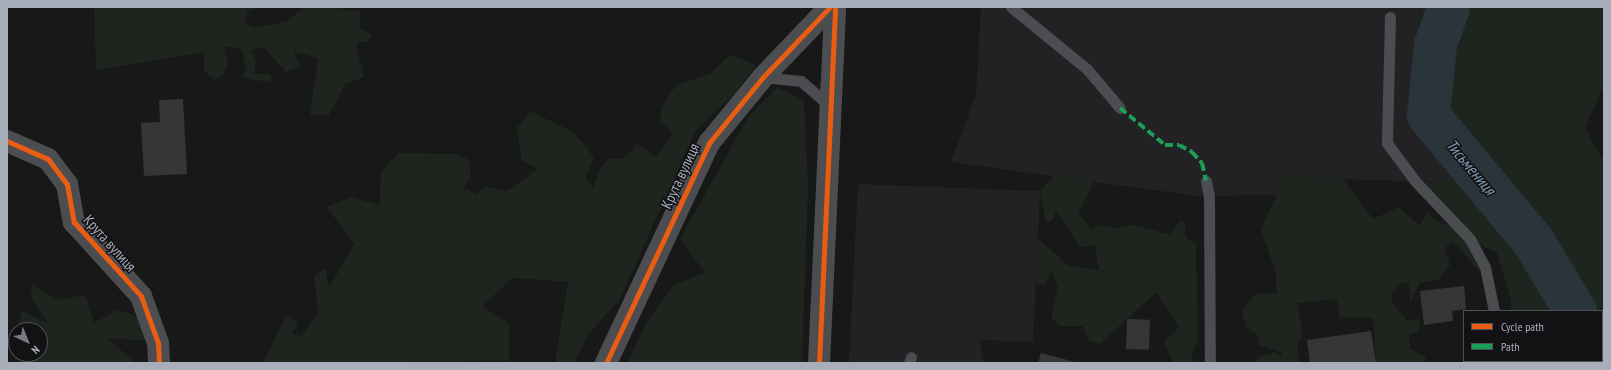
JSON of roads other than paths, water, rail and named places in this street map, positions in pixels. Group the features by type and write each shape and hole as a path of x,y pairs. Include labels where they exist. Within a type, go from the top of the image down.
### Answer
{"street":[{"name":"Крута вулиця","path":"606,363 709,143 763,77 830,7"},
{"path":"819,363 832,108 835,7"},
{"name":"Крута вулиця","path":"7,141 48,158 67,184 74,222 141,296 158,343 159,363"}],"lane":[{"path":"1011,7 1087,69 1120,108"},
{"path":"1390,17 1387,143 1415,181 1470,239 1485,267 1494,310"},
{"path":"763,77 801,81 832,108"},
{"path":"1206,182 1209,196 1210,363"}],"waterway":[{"name":"Тисьмениця","path":"1448,7 1435,44 1428,115 1533,241 1574,310"}]}
